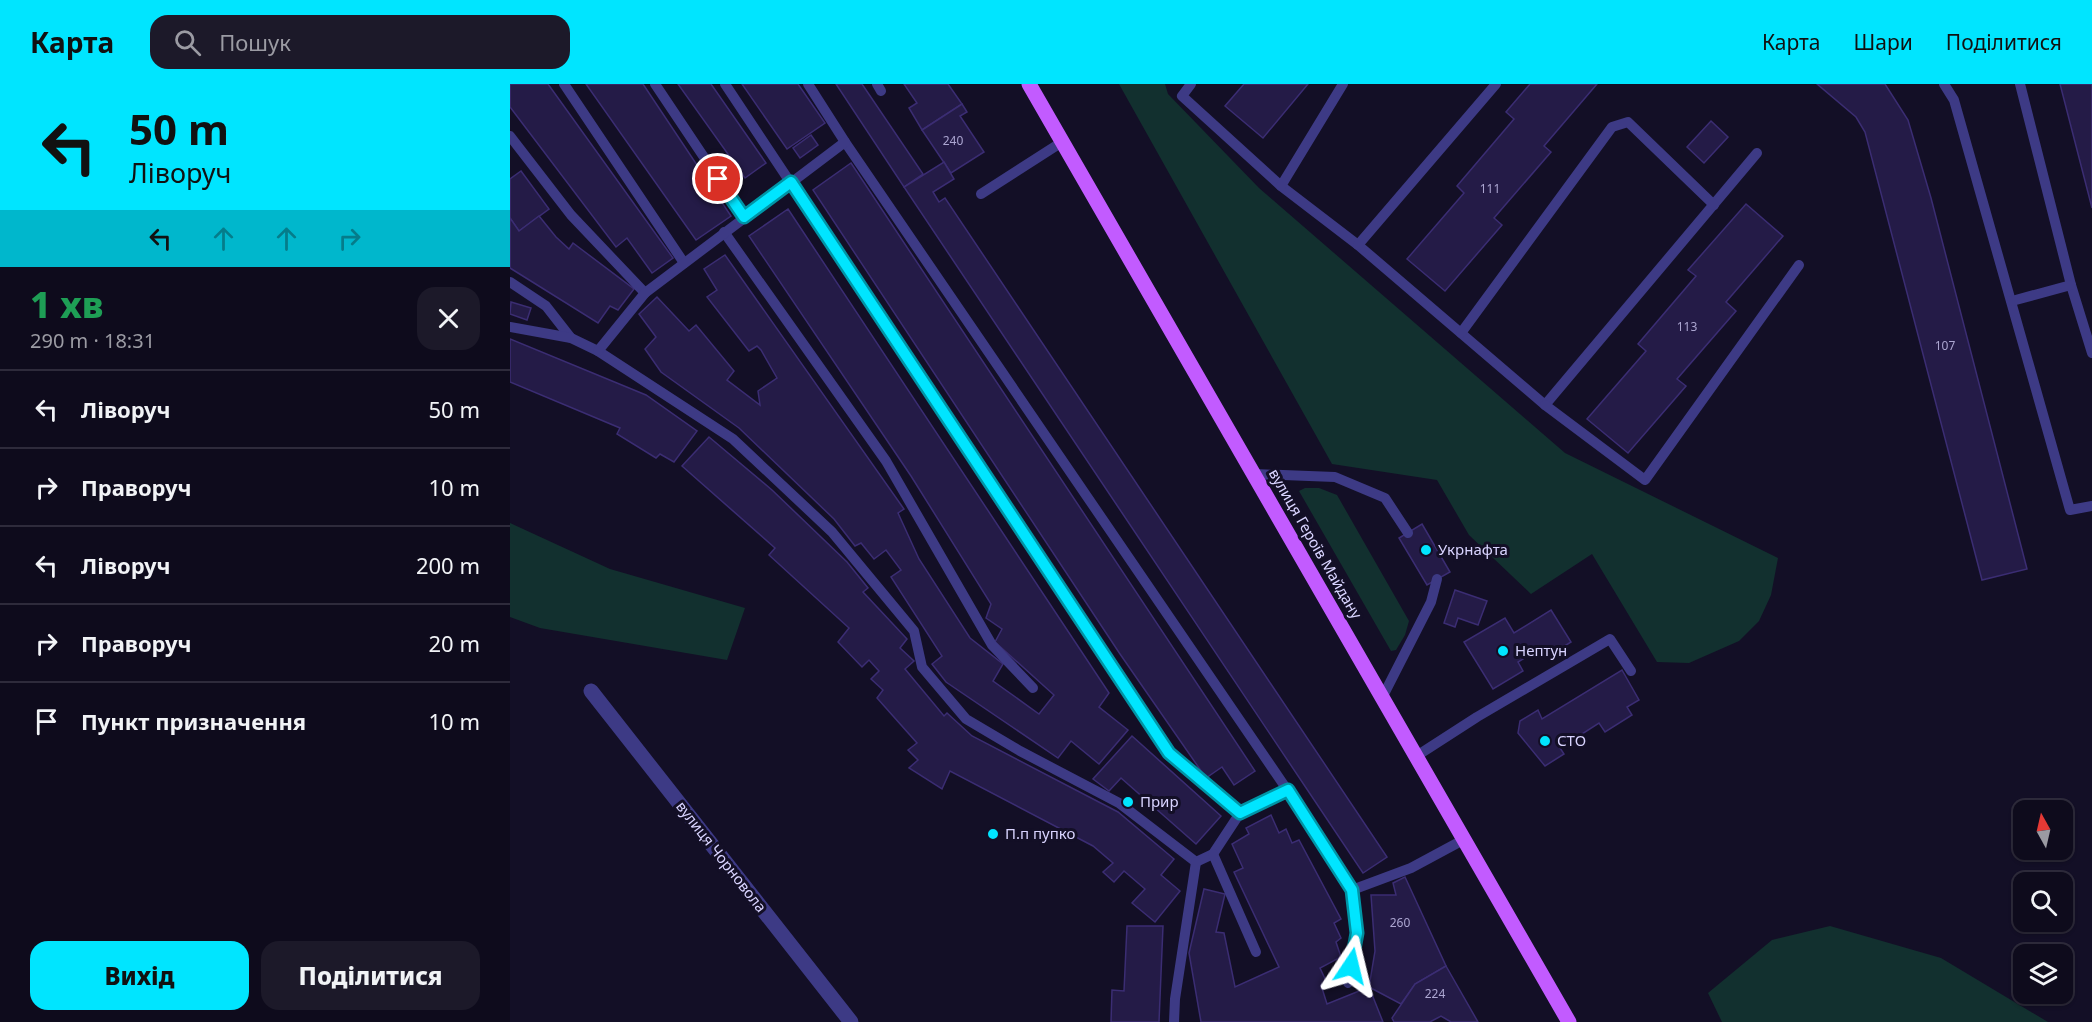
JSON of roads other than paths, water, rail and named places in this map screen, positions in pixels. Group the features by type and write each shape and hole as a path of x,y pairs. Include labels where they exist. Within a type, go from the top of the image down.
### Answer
{"main road":[{"name":"вулиця Героїв Майдану","path":"1029,84 1569,1022"}],"street":[{"name":"вулиця Чорновола","path":"591,691 851,1022"}],"lane":[{"path":"564,84 684,263"},
{"path":"655,84 744,217"},
{"path":"725,84 1169,753 1240,813"},
{"path":"808,84 845,142 1288,790 1352,890 1357,933 1348,983"},
{"path":"1175,84 1182,96 1281,186 1358,245 1545,405 1645,480 1799,264"},
{"path":"1182,96 1191,84"},
{"path":"1281,186 1342,84"},
{"path":"1358,245 1496,84"},
{"path":"1944,84 1954,100 2070,510 2092,506"},
{"path":"2020,84 2071,285 2092,353"},
{"path":"1461,333 1612,127 1628,122 1714,205"},
{"path":"510,136 571,215 645,292"},
{"path":"598,351 645,292 845,142"},
{"path":"981,194 1062,142"},
{"path":"1545,405 1757,153"},
{"path":"724,232 886,460 992,645 1033,688"},
{"path":"510,282 546,306 571,338"},
{"path":"2012,301 2071,285"},
{"path":"510,327 571,338 598,351 733,439 832,532 915,631 922,667 966,719 1020,751 1119,803 1197,862"},
{"path":"1255,474 1335,477 1385,498 1408,532"},
{"path":"1382,698 1431,602 1437,579"},
{"path":"1415,757 1610,639 1631,671"},
{"path":"1197,862 1212,854 1240,813 1288,790"},
{"path":"1352,890 1411,868 1463,840"},
{"path":"1212,854 1256,952"},
{"path":"1174,1022 1174,999 1197,862"}],"place":[{"name":"Укрнафта","path":"1426,550"},
{"name":"Нептун","path":"1503,651"},
{"name":"СТО","path":"1545,741"},
{"name":"Прир","path":"1128,802"},
{"name":"П.п пупко","path":"993,834"}]}
